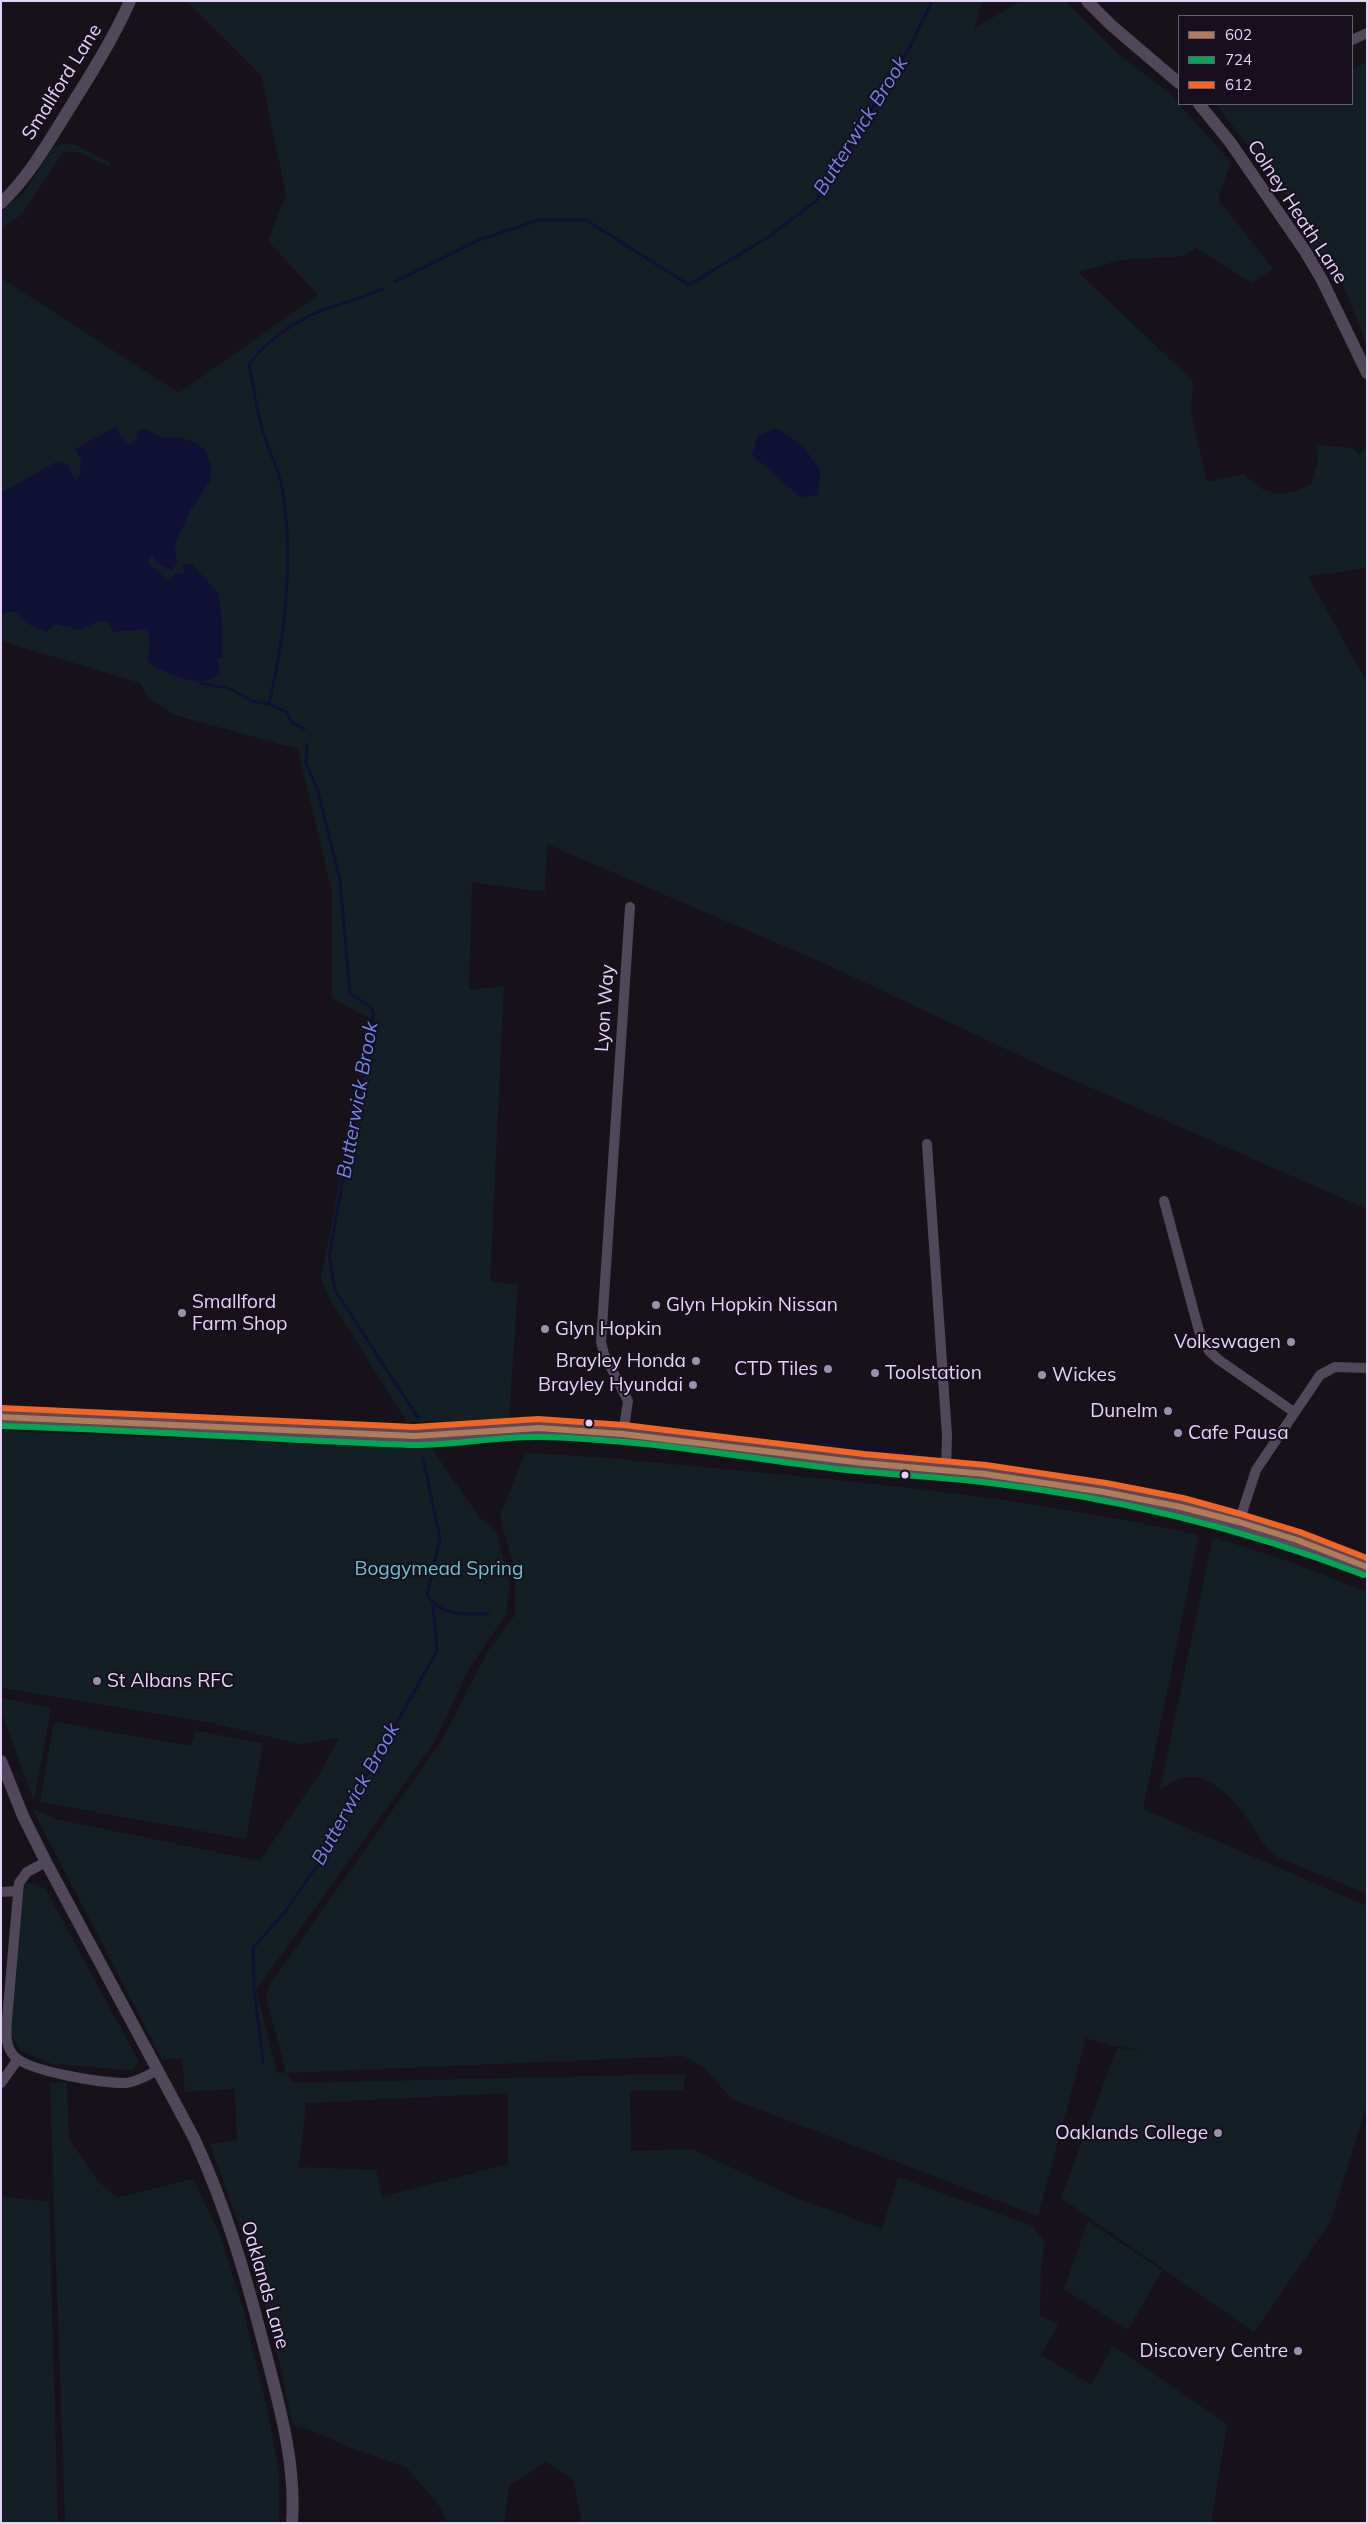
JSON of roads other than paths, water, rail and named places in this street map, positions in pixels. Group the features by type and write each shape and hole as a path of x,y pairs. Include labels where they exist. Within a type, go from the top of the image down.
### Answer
{"main road":[{"path":"1,1417 148,1422 414,1436 539,1428 623,1434 946,1471 1104,1492 1181,1507 1239,1522 1298,1540 1367,1567"}],"street":[{"name":"Smallford Lane","path":"1,203 22,180 57,128 110,41 130,1"},
{"path":"1086,1 1178,82"},
{"path":"1353,40 1367,33"},
{"name":"Colney Heath Lane","path":"1200,105 1230,142 1305,251 1326,289 1367,373"},
{"name":"Lyon Way","path":"623,1434 628,1401 604,1354 601,1342 630,907"},
{"path":"927,1144 947,1436 946,1471"},
{"path":"1164,1201 1199,1330 1209,1351 1294,1412"},
{"path":"1239,1522 1256,1470 1320,1375 1335,1366 1367,1368"},
{"name":"Oaklands Lane","path":"2,1767 23,1816 46,1862 194,2138 217,2188 239,2255 284,2424 292,2487 292,2523"},
{"path":"46,1862 24,1875 17,1891 6,2034 9,2047 18,2059 26,2064 50,2072 116,2082 134,2081 158,2070"},
{"path":"1,1892 17,1891"},
{"path":"1,2083 18,2059"}],"waterway":[{"name":"Butterwick Brook","path":"395,282 476,241 539,220 586,220 689,285 770,236 816,201 911,45 932,1"},
{"name":"Butterwick Brook","path":"269,704 275,678 286,596 286,514 278,471 261,425 249,365 268,343 300,321 318,312 382,289"},
{"path":"200,683 229,688 252,701 269,704 286,712 293,723 304,729"},
{"name":"Butterwick Brook","path":"307,744 306,763 318,791 340,880 350,994 370,1006 374,1013 329,1256 335,1290 418,1418"},
{"path":"780,1435 919,1455"},
{"name":"Butterwick Brook","path":"423,1458 440,1538 427,1595 432,1602 446,1611 462,1614 488,1614"},
{"name":"Butterwick Brook","path":"263,2062 254,1988 253,1948 284,1913 328,1850 331,1831 344,1813 354,1805 358,1787 372,1767 437,1651 433,1605"}],"place":[{"name":"Glyn Hopkin Nissan","path":"656,1305"},
{"name":"Smallford Farm Shop","path":"182,1313"},
{"name":"Glyn Hopkin","path":"545,1329"},
{"name":"Volkswagen","path":"1291,1342"},
{"name":"Brayley Honda","path":"696,1361"},
{"name":"CTD Tiles","path":"828,1369"},
{"name":"Toolstation","path":"875,1373"},
{"name":"Wickes","path":"1042,1375"},
{"name":"Brayley Hyundai","path":"693,1385"},
{"name":"Dunelm","path":"1168,1411"},
{"name":"Cafe Pausa","path":"1178,1433"},
{"name":"St Albans RFC","path":"97,1681"},
{"name":"Oaklands College","path":"1218,2133"},
{"name":"Discovery Centre","path":"1298,2351"}],"park label":[{"name":"Boggymead Spring","path":"439,1569"}]}
